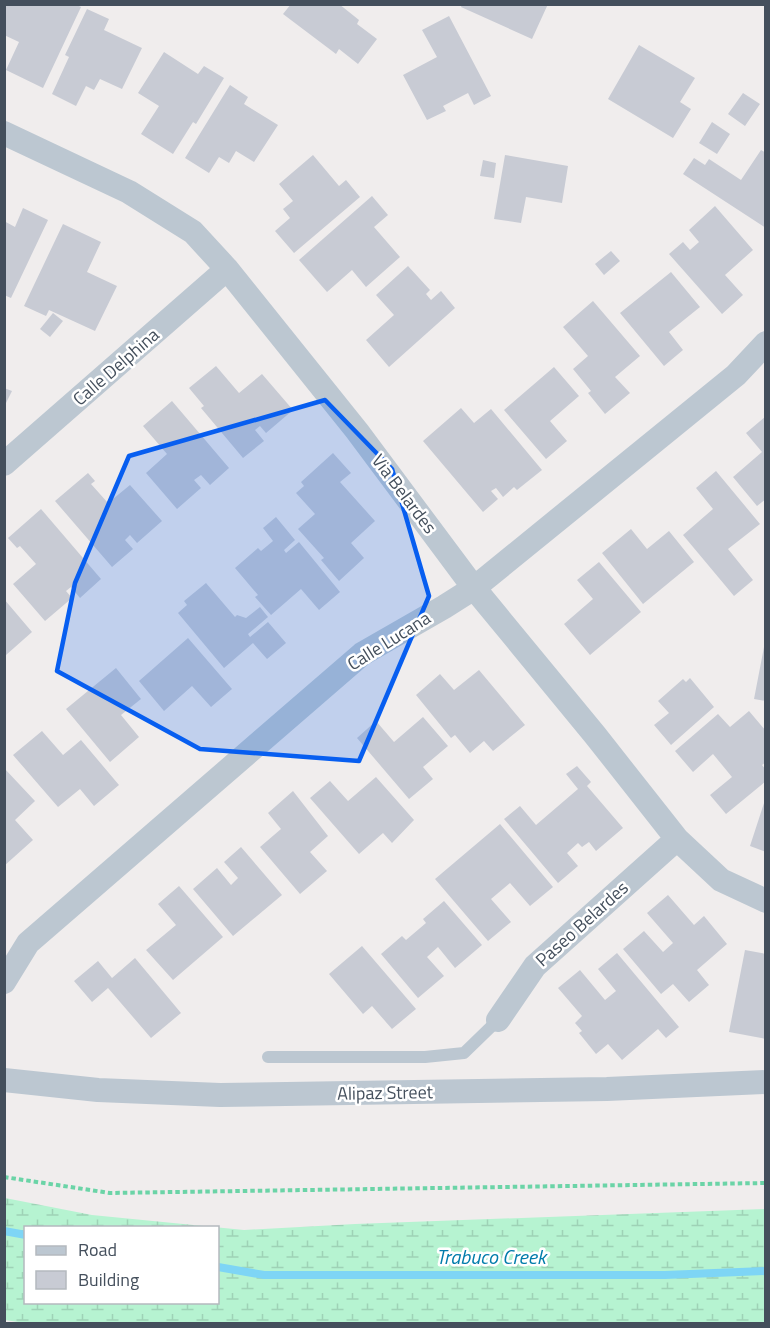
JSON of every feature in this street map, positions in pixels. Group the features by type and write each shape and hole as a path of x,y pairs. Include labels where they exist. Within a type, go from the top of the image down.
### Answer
{"street":[{"name":"Via Belardes","path":"4,133 129,192 193,232 227,269 357,431 474,588 677,838 721,880 765,901"},
{"name":"Calle Delphina","path":"4,465 227,269"},
{"name":"Calle Lucana","path":"4,982 28,943 362,654 474,588 736,375 765,343"},
{"name":"Paseo Belardes","path":"498,1020 535,966 677,838"},
{"name":"Alipaz Street","path":"4,1080 98,1090 220,1095 607,1089 765,1083"}],"lane":[{"path":"268,1057 425,1057 464,1053 498,1020"}],"path":[{"path":"4,1177 110,1193 765,1183"}],"highlighted area":[{"path":"325,400 392,469 429,596 359,761 200,749 57,671 75,583 129,456"}],"green space":[{"path":"5,1198 92,1215 203,1226 24,1226 24,1304 219,1304 219,1228 244,1230 765,1209 765,1323 25,1323 5,1320"}],"building":[{"path":"4,4 75,4 81,7 43,88 6,70 19,42 4,35"},
{"path":"291,4 339,4 359,20 357,24 377,39 358,64 339,49 336,54 283,14"},
{"path":"462,4 548,4 532,39 461,7"},
{"path":"87,9 109,19 104,30 142,48 122,89 100,79 94,90 86,86 76,106 52,94 69,57 65,55"},
{"path":"449,16 491,96 474,105 468,93 443,106 446,111 427,120 403,75 437,57 422,30"},
{"path":"639,45 695,78 680,102 691,109 673,138 608,99"},
{"path":"164,52 198,74 204,66 224,78 196,124 193,122 173,154 141,134 159,106 138,93"},
{"path":"230,85 248,97 244,104 278,125 254,162 236,151 229,163 219,157 209,173 185,158"},
{"path":"743,93 760,104 745,126 728,114"},
{"path":"712,122 730,134 717,154 699,143"},
{"path":"761,150 766,153 766,228 683,174 694,158 705,165 709,159 741,180"},
{"path":"313,155 339,186 346,180 360,197 294,253 275,231 290,218 283,209 293,201 279,184"},
{"path":"505,155 568,166 562,203 526,197 521,223 494,219"},
{"path":"483,160 496,163 494,178 480,176"},
{"path":"372,196 388,215 374,227 400,257 366,287 352,270 327,292 299,260"},
{"path":"715,206 753,250 725,275 743,295 722,314 669,254 683,242 690,250 699,242 689,230"},
{"path":"23,208 48,220 11,298 4,295 4,221 15,227"},
{"path":"63,224 101,242 87,272 117,286 95,331 49,310 46,316 24,306"},
{"path":"611,251 620,261 604,275 595,264"},
{"path":"408,266 430,290 426,294 431,300 441,291 455,308 389,367 366,340 394,315 376,295"},
{"path":"671,272 700,307 669,332 683,350 664,366 620,313"},
{"path":"593,301 640,356 615,377 630,393 605,414 588,393 591,391 573,369 588,356 563,327"},
{"path":"53,313 63,321 50,337 40,329"},
{"path":"216,366 239,393 262,374 293,410 266,433 260,426 255,430 264,441 243,458 201,408 204,406 189,388"},
{"path":"554,367 579,396 550,421 567,441 546,459 504,410"},
{"path":"4,388 12,391 4,407"},
{"path":"172,401 229,468 210,485 201,475 194,480 201,488 177,509 146,473 167,454 143,426"},
{"path":"461,408 474,423 491,409 542,470 517,490 514,487 503,497 496,488 491,491 498,499 483,512 423,441"},
{"path":"766,416 766,499 757,506 733,477 762,452 746,433"},
{"path":"333,453 351,473 340,482 375,521 351,543 364,558 339,581 321,560 324,558 298,529 315,514 296,493 304,486 301,482"},
{"path":"716,471 760,524 728,549 753,580 734,596 683,535 713,509 696,488"},
{"path":"88,473 95,481 91,484 108,503 130,485 162,521 137,543 130,535 125,540 133,549 112,567 55,501"},
{"path":"41,509 101,579 80,598 71,587 66,591 72,598 45,621 13,584 36,564 20,546 17,548 8,538"},
{"path":"276,517 295,540 284,550 286,553 299,542 340,592 319,610 301,589 271,615 255,597 258,595 235,568 258,548 261,551 273,541 263,528"},
{"path":"631,529 647,549 669,531 694,562 643,604 602,553"},
{"path":"599,562 641,612 590,655 564,624 593,599 577,580"},
{"path":"206,583 235,617 237,615 246,618 260,607 268,617 248,634 250,637 268,622 286,643 267,659 253,643 224,668 178,613 187,605 184,601"},
{"path":"4,599 32,632 6,655 4,654"},
{"path":"188,638 232,689 211,707 192,686 164,711 139,681"},
{"path":"764,647 766,647 766,701 754,699"},
{"path":"116,668 141,699 121,715 139,737 110,762 66,709"},
{"path":"479,670 525,725 493,751 484,741 470,753 455,735 451,738 416,695 440,674 454,690"},
{"path":"690,678 714,707 671,745 654,725 669,713 658,701 683,679 686,682"},
{"path":"749,711 766,731 766,762 762,765 766,770 766,781 726,814 710,795 732,777 713,754 693,772 675,751 718,714 730,727"},
{"path":"423,717 448,746 423,767 433,779 409,799 357,738 376,721 394,742"},
{"path":"42,731 63,755 81,740 119,785 94,806 80,789 58,807 13,755"},
{"path":"577,766 591,782 587,786 623,828 596,851 589,842 582,847 578,843 567,853 578,866 558,883 504,819 520,806 536,825 578,789 566,774"},
{"path":"4,768 35,801 15,820 33,840 4,866"},
{"path":"376,777 414,820 392,843 383,833 359,854 310,798 330,781 348,801"},
{"path":"293,791 328,836 310,852 327,871 300,894 260,847 281,829 268,813"},
{"path":"766,801 766,852 750,846"},
{"path":"500,824 553,887 530,906 510,883 491,899 511,922 488,941 435,879"},
{"path":"241,847 282,895 233,936 193,889 217,868 231,885 238,878 224,862"},
{"path":"179,886 223,937 173,980 146,950 176,925 158,904"},
{"path":"668,895 694,925 704,916 727,944 697,970 709,985 689,1002 673,984 661,994 623,949 644,931 663,952 673,943 647,913"},
{"path":"444,901 482,945 455,968 438,947 427,957 444,976 418,998 381,954 402,936 406,940 426,923 423,919"},
{"path":"362,946 416,1009 392,1029 372,1006 363,1014 329,974"},
{"path":"745,950 766,954 766,1039 729,1032"},
{"path":"617,953 679,1027 666,1038 658,1029 622,1060 608,1044 596,1054 579,1033 582,1031 575,1023 582,1016 558,988 580,970 605,1000 616,991 598,969"},
{"path":"135,958 181,1013 151,1038 108,988 92,1002 74,981 98,961 112,978"}],"waterway":[{"name":"Trabuco Creek","path":"4,1231 24,1235"},
{"name":"Trabuco Creek","path":"219,1267 264,1275 665,1275 766,1271"}]}
